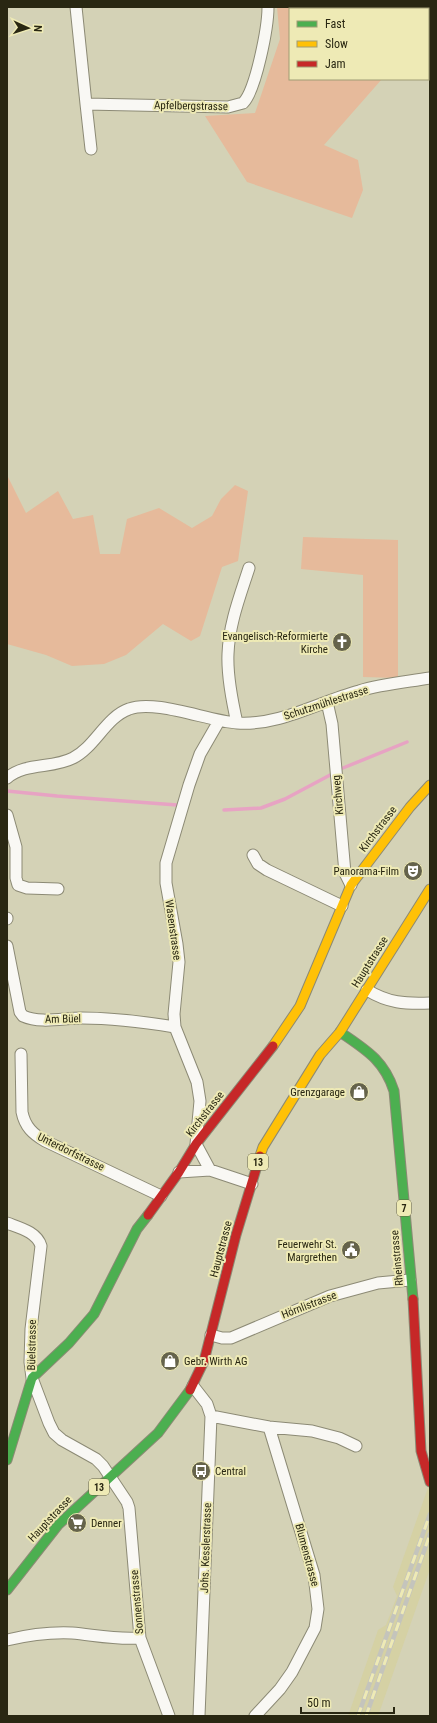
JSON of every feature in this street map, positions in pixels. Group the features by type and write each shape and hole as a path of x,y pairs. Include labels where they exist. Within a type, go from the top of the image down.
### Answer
{"main road":[{"name":"Kirchstrasse","path":"7,1460 32,1378 69,1343 94,1314 130,1242 179,1172 196,1144 267,1055 300,1006 351,886 410,807 430,785"},
{"name":"Hauptstrasse","path":"7,1590 58,1525 113,1482 158,1433 194,1386 204,1360 234,1243 263,1148 320,1055 340,1032 430,889"},
{"name":"Rheinstrasse","path":"340,1032 376,1056 387,1071 392,1082 395,1101 419,1389 421,1451 430,1482"}],"street":[{"path":"76,7 91,149"},
{"name":"Apfelbergstrasse","path":"86,104 228,107 243,103 251,89 259,62 268,7"},
{"path":"238,723 232,702 228,654 236,609 249,568"},
{"name":"Schutzmühlestrasse","path":"7,778 27,767 56,763 74,758 114,720 130,708 159,708 219,721 238,723 290,716 358,691 382,685 430,678"},
{"name":"Kirchweg","path":"327,702 332,724 345,873 351,886"},
{"name":"Wasenstrasse","path":"196,1144 200,1101 197,1082 175,1027 178,956 166,883 166,863 195,768 219,721"},
{"path":"7,815 16,847 16,878 18,885 27,888 58,889"},
{"path":"253,855 258,864 267,870 342,906"},
{"name":"Am Büel","path":"7,946 20,1012 23,1016 34,1019 81,1018 125,1020 175,1027"},
{"path":"367,990 385,1000 410,1004 430,1003"},
{"name":"Unterdorfstrasse","path":"21,1054 22,1112 24,1121 31,1132 161,1196"},
{"path":"196,1144 210,1170"},
{"path":"179,1172 210,1170 252,1184"},
{"name":"Büelstrasse","path":"7,1223 32,1234 39,1240 40,1246 31,1329 30,1362 32,1378 49,1423 54,1433 62,1440 96,1459 113,1482"},
{"name":"Hörnlistrasse","path":"211,1335 222,1338 230,1338 337,1294 378,1283 410,1280"},
{"name":"Johs. Kesslerstrasse","path":"194,1386 207,1404 211,1416 200,1716"},
{"path":"211,1416 269,1427 312,1432 339,1438 356,1446"},
{"name":"Blumenstrasse","path":"255,1716 280,1689 292,1672 315,1628 318,1618 318,1597 314,1576 269,1427"},
{"name":"Sonnenstrasse","path":"113,1482 127,1502 129,1508 140,1638 169,1716"},
{"path":"7,1640 36,1634 52,1633 117,1638 140,1638"}],"shaded area":[{"path":"277,7 430,7 429,26 429,8 289,8 289,80 381,80 324,145 358,160 363,190 352,218 247,182 205,116 255,113 280,39"},
{"path":"7,475 26,513 58,491 73,519 93,515 100,554 120,554 127,519 159,508 192,528 212,516 221,499 235,485 248,491 238,561 222,567 200,636 191,641 163,624 126,655 104,664 72,666 46,655 7,644"},
{"path":"303,537 398,540 398,678 363,677 363,575 301,569"},
{"path":"430,1482 430,1569 378,1716 348,1716 378,1630 386,1625 397,1596 393,1587"}],"waterway":[{"path":"343,768 407,742"},
{"path":"224,810 261,808 285,799 332,774"},
{"path":"7,791 177,805"}],"railway":[{"path":"358,1716 430,1514"},
{"path":"366,1716 430,1534"}],"traffic: fast":[{"path":"340,1032 366,1050 379,1063 390,1080 394,1091 413,1299"},
{"path":"7,1460 32,1378 69,1343 94,1314 137,1229 148,1215"},
{"path":"7,1590 58,1525 158,1433 190,1390"}],"traffic: slow":[{"path":"273,1046 300,1006 351,885 410,807 430,785"},
{"path":"260,1156 263,1147 320,1055 340,1032 430,889"}],"traffic: jam":[{"path":"148,1215 179,1172 196,1144 273,1046"},
{"path":"190,1390 204,1361 236,1235 260,1156"},
{"path":"413,1299 421,1451 430,1482"}],"place":[{"name":"Evangelisch-Reformierte Kirche","path":"342,642"},
{"name":"Panorama-Film","path":"413,871"},
{"name":"Grenzgarage","path":"359,1092"},
{"name":"Feuerwehr St. Margrethen","path":"351,1250"},
{"name":"Gebr. Wirth AG","path":"170,1361"},
{"name":"Central","path":"201,1471"},
{"name":"Denner","path":"77,1523"}]}
